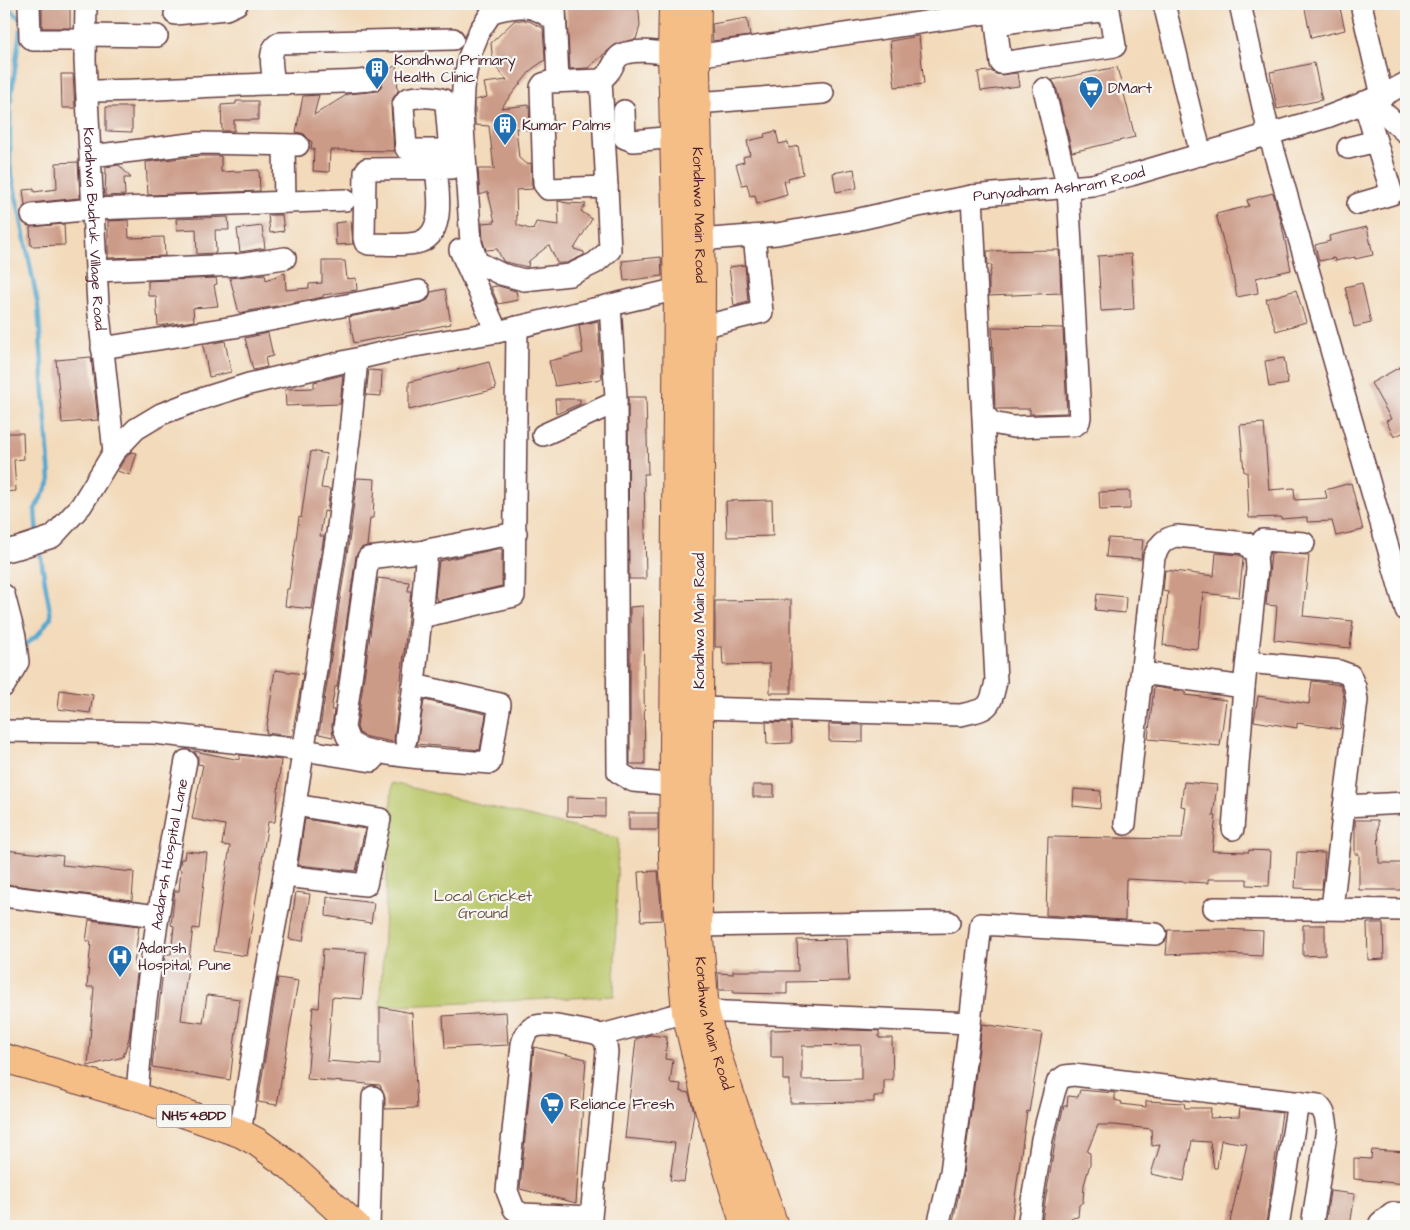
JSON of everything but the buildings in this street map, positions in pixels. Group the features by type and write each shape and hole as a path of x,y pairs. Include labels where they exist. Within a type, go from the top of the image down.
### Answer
{"main road":[{"name":"Kondhwa Main Road","path":"673,4 697,103 688,241 678,289 686,786 698,926 696,1012 713,1043 774,1226"},
{"name":"Kondhwa Main Road","path":"697,4 684,55 674,137 701,327 699,708 673,860 696,1012 706,1098 745,1226"},
{"name":"NH548DD","path":"4,1058 137,1097 240,1133 257,1142 290,1166 356,1226"}],"street":[{"path":"29,4 30,38 32,40 85,41 157,36"},
{"name":"Kondhwa Budruk Village Road","path":"86,4 87,92 98,305 114,452"},
{"path":"175,14 226,9 236,4"},
{"path":"1164,4 1201,154"},
{"path":"1240,4 1268,134 1406,610"},
{"path":"1358,204 1392,194 1376,140 1361,4"},
{"path":"558,81 555,12 543,12 526,7 507,8 492,12 480,30 469,57 463,88 462,113 471,243 477,262 500,274 524,280 570,275 595,262 610,250 601,80"},
{"path":"607,187 548,189 544,184 541,87 543,84 558,81 601,80 609,72 614,61 626,53 684,55 1048,8 1109,10 1114,46 1001,64 996,24 1048,8"},
{"path":"274,84 272,50 280,42 453,39"},
{"path":"30,51 85,41"},
{"path":"87,92 371,80"},
{"name":"Punyadham Ashram Road","path":"688,241 777,234 851,222 913,207 972,196 1092,185 1327,117 1406,83"},
{"path":"983,413 992,423 1013,427 1075,425 1079,422 1068,188 1044,89"},
{"path":"697,103 823,93"},
{"path":"1372,99 1406,132"},
{"path":"624,111 625,138 632,141 674,137"},
{"path":"1348,148 1376,140"},
{"path":"91,156 199,143 291,145 285,202"},
{"path":"447,161 437,223 429,236 416,243 369,244 365,242 365,172 367,169 447,161"},
{"path":"421,617 514,596 516,533 507,330 459,249 447,161"},
{"path":"699,708 960,715 983,710 992,700 996,680 972,196"},
{"path":"32,215 93,209 345,200"},
{"path":"701,327 762,312 754,236"},
{"path":"97,271 237,265 285,258"},
{"path":"11,550 52,537 81,506 114,452 136,429 168,411 250,384 403,348 507,330 678,289"},
{"path":"102,348 234,327 419,291"},
{"path":"610,306 616,402 618,772 633,780 686,786"},
{"path":"240,1133 262,995 284,876 337,534 357,360"},
{"path":"543,435 616,402"},
{"path":"414,686 500,704 490,763 398,755 358,748 350,743 344,728 368,558 427,551 516,533"},
{"path":"1125,824 1154,557 1167,537 1177,536 1246,543 1256,554"},
{"path":"1233,829 1244,687 1258,569 1256,554 1263,540 1304,543"},
{"path":"406,740 414,686 427,551"},
{"path":"4,595 18,662 4,686"},
{"path":"1247,662 1339,671 1350,675 1355,687 1357,700 1332,908"},
{"path":"1142,673 1244,687"},
{"path":"4,731 154,733 303,750 374,761"},
{"name":"Aadarsh Hospital Lane","path":"137,1097 140,1048 157,916 186,761"},
{"path":"1344,806 1406,803"},
{"path":"284,876 366,885 380,819 295,805"},
{"path":"4,896 157,916"},
{"path":"1214,908 1406,910"},
{"path":"698,926 949,922"},
{"path":"938,1226 950,1172 981,924 1156,934"},
{"path":"602,1035 606,1041 607,1052 590,1222 522,1214 514,1209 507,1191 522,1044 524,1035 535,1026 544,1025 602,1035 696,1012 970,1022"},
{"path":"1028,1226 1042,1139 1058,1081 1065,1076 1074,1075 1318,1105 1322,1108 1326,1117 1327,1128 1312,1226"},
{"path":"369,1226 374,1097"},
{"path":"1278,1226 1298,1102"},
{"path":"1379,1226 1380,1223 1392,1214 1406,1214"}],"green space":[{"name":"Local Cricket Ground","path":"392,783 618,838 614,996 380,1007"}],"waterway":[{"path":"5,4 21,22"},
{"path":"20,30 10,106 10,165 38,305 50,481 35,509 37,537"},
{"path":"23,646 38,635 51,617 39,547"}],"place":[{"name":"Kondhwa Primary Health Clinic","path":"377,90"},
{"name":"DMart","path":"1091,109"},
{"name":"Kumar Palms","path":"505,146"},
{"name":"Adarsh Hospital, Pune","path":"120,978"},
{"name":"Reliance Fresh","path":"552,1125"}]}
